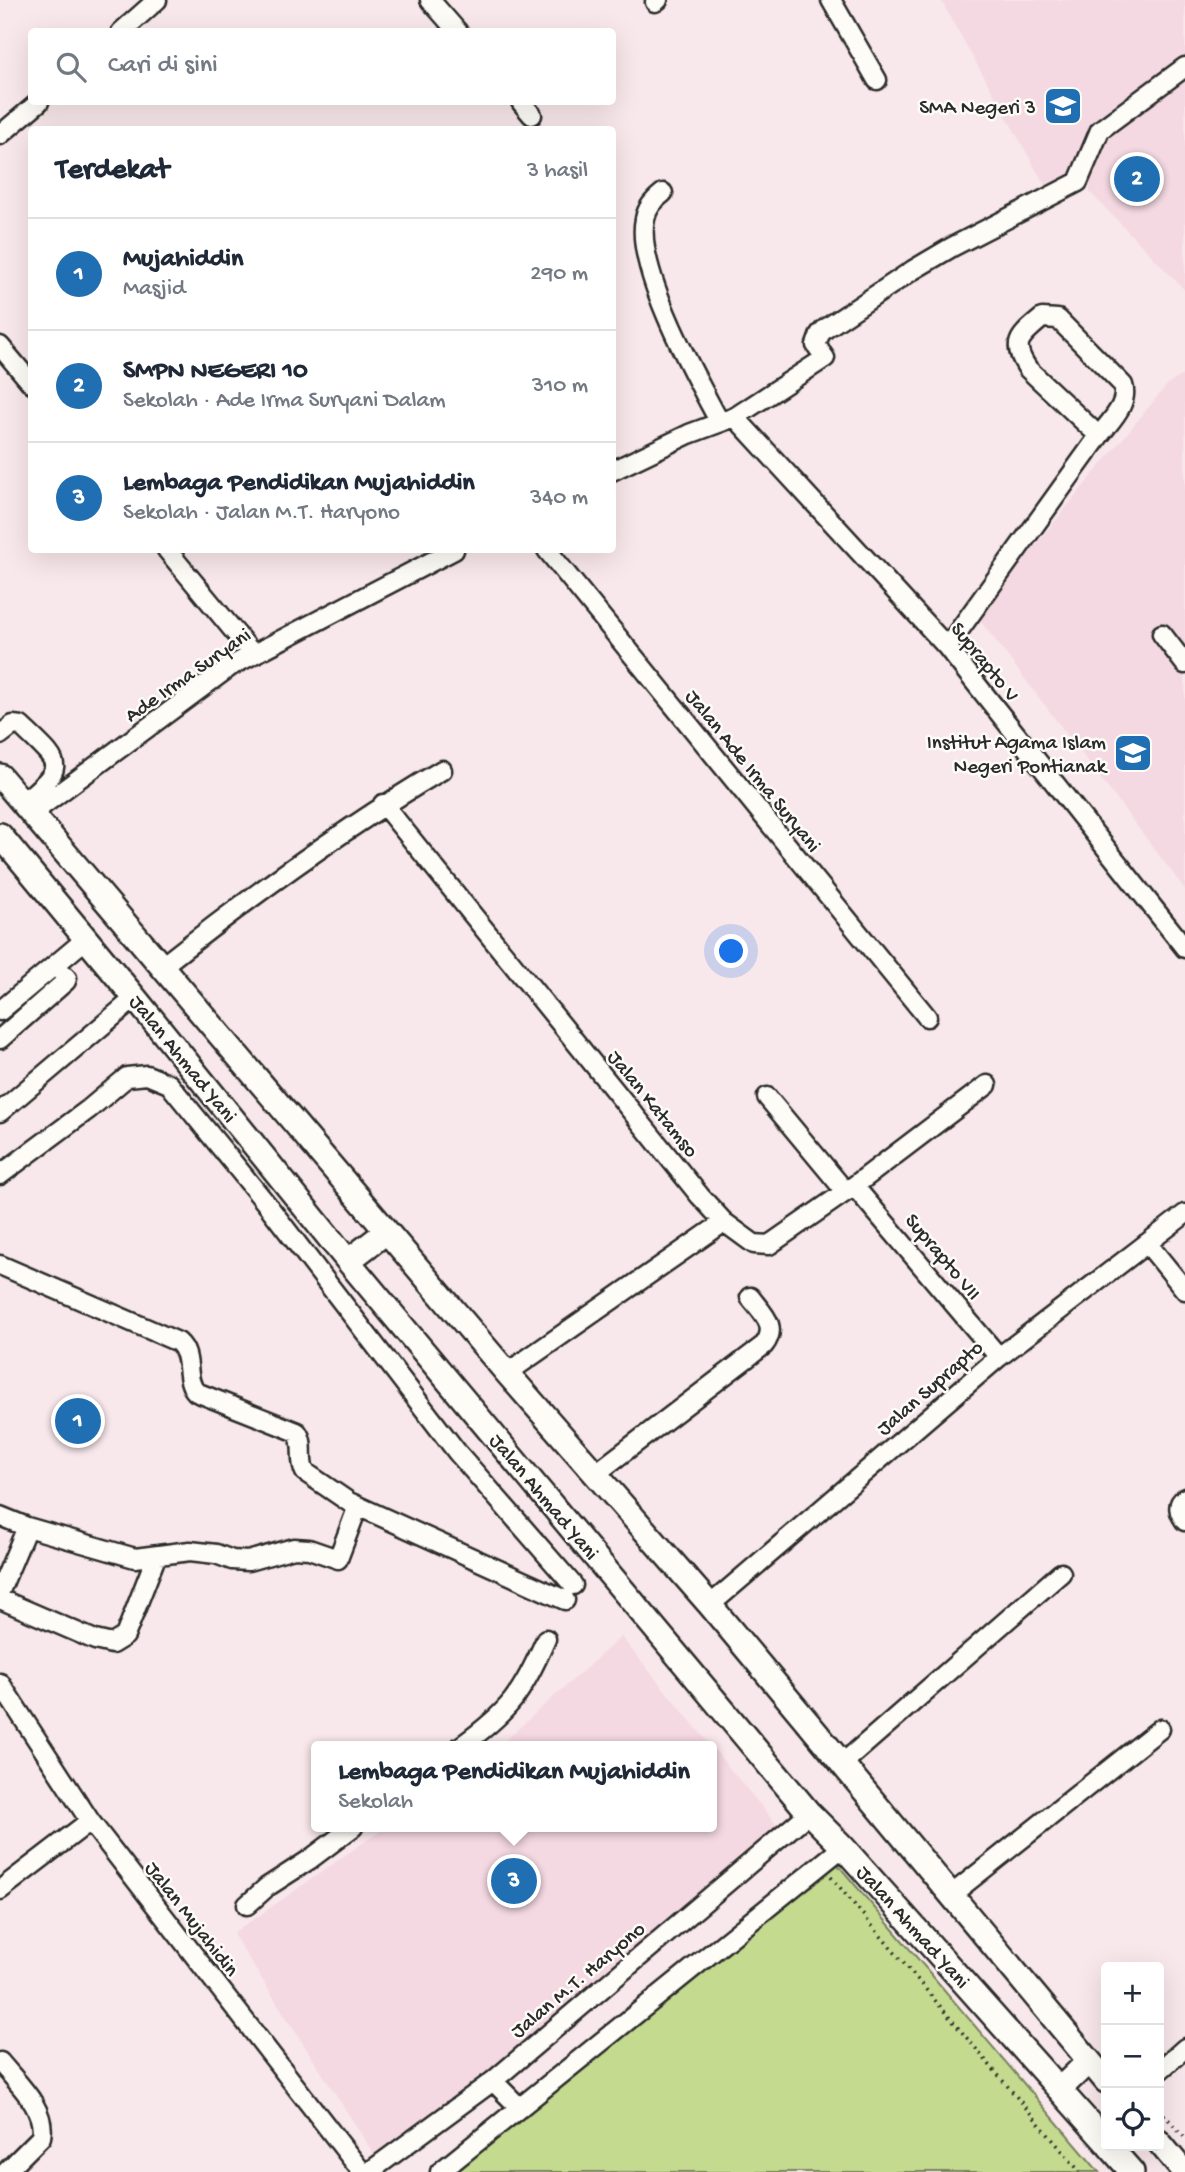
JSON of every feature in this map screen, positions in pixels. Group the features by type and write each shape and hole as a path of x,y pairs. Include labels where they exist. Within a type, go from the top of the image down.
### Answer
{"main road":[{"name":"Jalan Ahmad Yani","path":"0,776 386,1232 710,1605 1101,2075"},
{"name":"Jalan Ahmad Yani","path":"0,835 348,1261 808,1813 843,1847 1101,2136"},
{"path":"348,1261 386,1232"},
{"path":"1060,2089 1089,2061"},
{"path":"1164,2148 1184,2172"},
{"name":"Jalan Ahmad Yani","path":"1114,2151 1132,2172"}],"street":[{"path":"126,28 157,0"},
{"path":"430,0 454,28"},
{"path":"831,0 877,80"},
{"path":"616,469 727,419 825,358 816,345 825,329 952,247 1078,182 1100,130 1185,67"},
{"path":"0,135 35,105"},
{"name":"Suprapto V","path":"663,193 648,208 645,219 646,254 655,287 675,334 727,419 947,647 1185,948"},
{"path":"947,647 1100,436 1123,403 1123,385 1058,319 1042,318 1019,340 1021,358 1028,369 1100,436"},
{"path":"0,346 25,363"},
{"path":"169,553 252,653"},
{"name":"Ade Irma Suryani","path":"27,809 252,653 448,553"},
{"name":"Jalan Ade Irma Suryani","path":"549,553 927,1017"},
{"path":"1162,634 1185,664"},
{"path":"0,735 13,726 20,726 43,747 55,763 54,774 27,809"},
{"path":"161,967 247,901 383,804 442,770"},
{"name":"Jalan Katamso","path":"383,804 700,1196 724,1222 754,1244 764,1246 774,1242 850,1188"},
{"path":"0,1011 86,939"},
{"path":"4,1029 66,981 67,978 55,965"},
{"path":"0,1112 135,998"},
{"path":"0,1175 89,1109 127,1077 147,1075 169,1084 269,1207 457,1452 569,1592 358,1506 305,1472 301,1464 302,1439 297,1432 196,1392 189,1380 188,1358 184,1347 178,1342 0,1265"},
{"path":"850,1188 987,1085"},
{"name":"Suprapto VII","path":"767,1097 999,1357"},
{"name":"Jalan Suprapto","path":"710,1605 999,1357 1185,1214"},
{"path":"507,1373 724,1222"},
{"path":"1147,1243 1185,1290"},
{"path":"595,1474 764,1345 771,1333 770,1324 750,1297"},
{"path":"1185,1498 1179,1510 1185,1521"},
{"path":"0,1516 27,1527 135,1558 190,1551 248,1561 294,1548 309,1549 338,1559 358,1506"},
{"path":"0,1591 27,1527"},
{"path":"0,1599 95,1640 112,1644 125,1636 156,1557"},
{"path":"842,1764 1061,1573"},
{"path":"468,1741 500,1716 518,1696 545,1639"},
{"name":"Jalan Mujahidin","path":"0,1683 90,1821 362,2172"},
{"path":"951,1895 1160,1729"},
{"name":"Jalan M.T. Haryono","path":"369,2172 493,2081 808,1813"},
{"path":"0,1891 90,1821"},
{"path":"247,1905 267,1887 346,1832"},
{"path":"440,2172 843,1847"},
{"path":"1164,2067 1185,2048"},
{"path":"0,2062 33,2103 43,2123 41,2137 6,2172"},
{"path":"493,2081 520,2108"}],"path":[{"path":"821,1864 1080,2172"},
{"path":"1164,2114 1185,2137"}],"shaded area":[{"name":"SMA Negeri 3","path":"941,0 1185,0 1185,63 1095,127 1073,174 1045,185"},
{"path":"1185,74 1185,290 1090,192 1089,165 1108,130"},
{"name":"Institut Agama Islam Negeri Pontianak","path":"1185,374 1185,889 977,616 1168,384"},
{"path":"621,1637 707,1741 505,1741"},
{"path":"717,1753 779,1828 493,2081 378,2160 233,1934 379,1832 717,1832"}],"green space":[{"path":"828,1853 1099,2172 457,2172"}],"place":[{"name":"SMA Negeri 3","path":"1063,106"},
{"name":"SMPN NEGERI 10","path":"1137,179"},
{"name":"Institut Agama Islam Negeri Pontianak","path":"1133,753"},
{"name":"Mujahiddin","path":"78,1421"},
{"name":"Lembaga Pendidikan Mujahiddin","path":"514,1881"}]}
